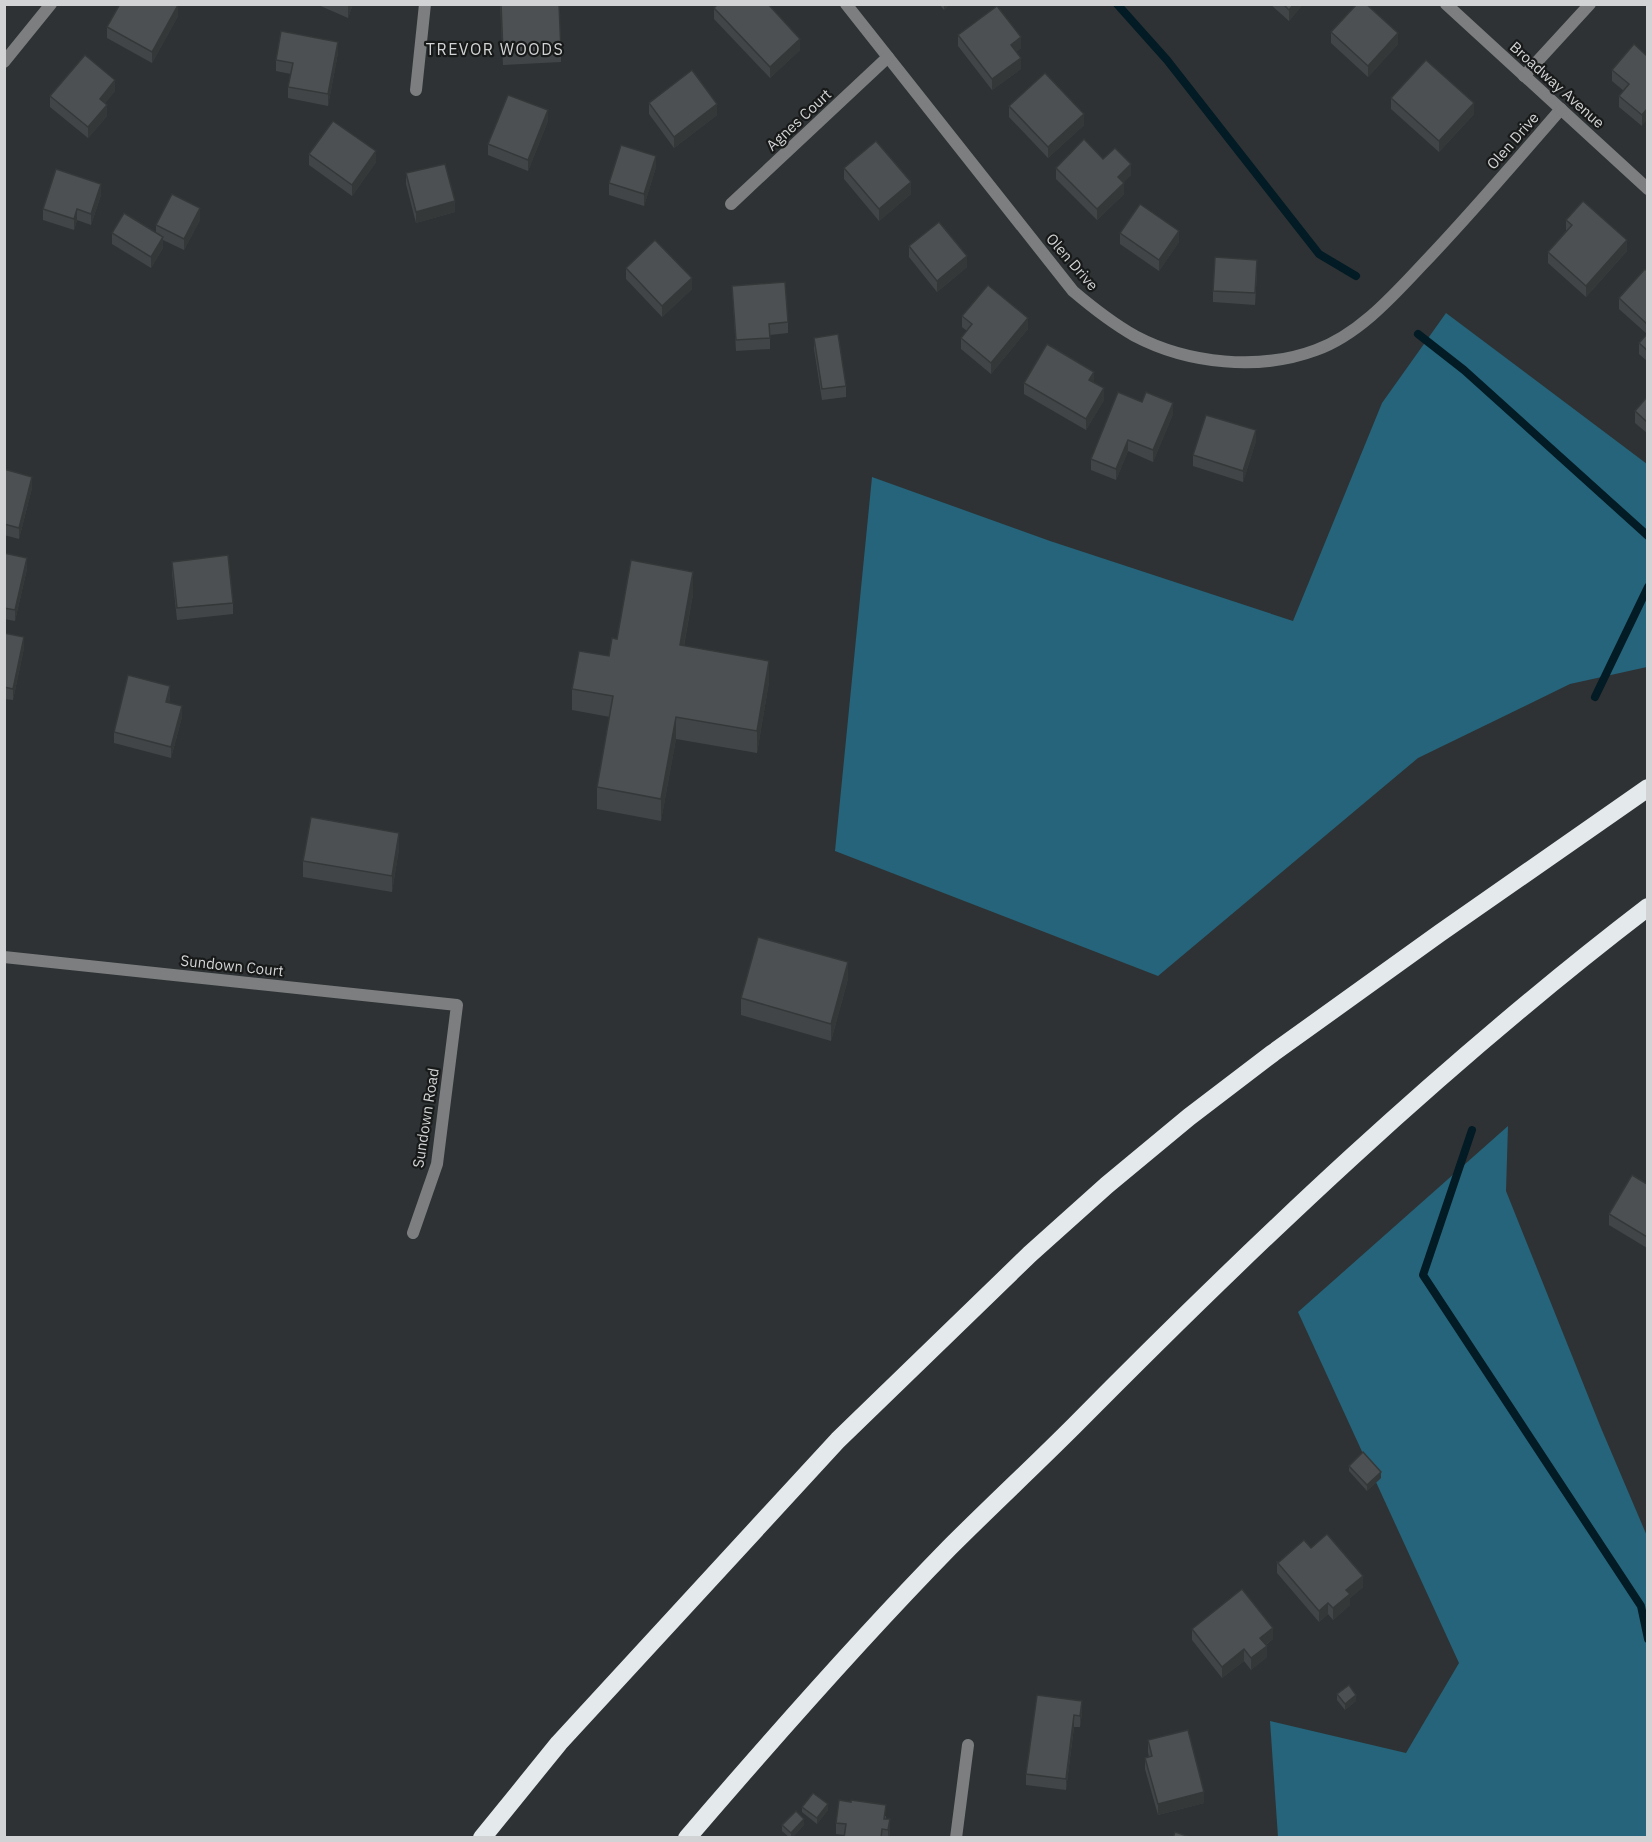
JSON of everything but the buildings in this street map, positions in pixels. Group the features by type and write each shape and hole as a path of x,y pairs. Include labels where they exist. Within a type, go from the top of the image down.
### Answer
{"highway":[{"path":"482,1838 559,1743 838,1440 1030,1254 1107,1185 1273,1053 1647,788"},
{"path":"687,1838 813,1692 949,1548 1171,1328 1402,1112 1481,1043 1645,909"}],"street":[{"path":"4,62 51,4"},
{"path":"416,90 425,4"},
{"name":"Olen Drive","path":"846,4 1072,291 1103,317 1146,341 1165,349 1196,357 1228,361 1261,361 1291,357 1317,350 1362,323 1395,294 1445,241 1561,109"},
{"name":"Broadway Avenue","path":"1446,4 1647,189"},
{"path":"1524,76 1590,4"},
{"name":"Agnes Court","path":"731,204 888,57"},
{"name":"Sundown Court","path":"4,957 457,1005"},
{"name":"Sundown Road","path":"413,1233 437,1164 457,1005"},
{"path":"956,1838 968,1745"}],"shaded area":[{"path":"1446,313 1647,464 1647,667 1570,684 1418,758 1158,976 835,851 872,477 1050,541 1293,621 1382,403"},
{"path":"1508,1126 1506,1191 1647,1536 1647,1837 1278,1837 1270,1721 1406,1753 1459,1663 1298,1312"}],"waterway":[{"path":"1117,4 1167,60 1319,254 1356,276"},
{"path":"1418,334 1464,370 1648,536"},
{"path":"1595,697 1648,587"},
{"path":"1472,1130 1423,1275 1641,1606 1648,1639"}],"district":[{"name":"TREVOR WOODS","path":"495,49"}]}
